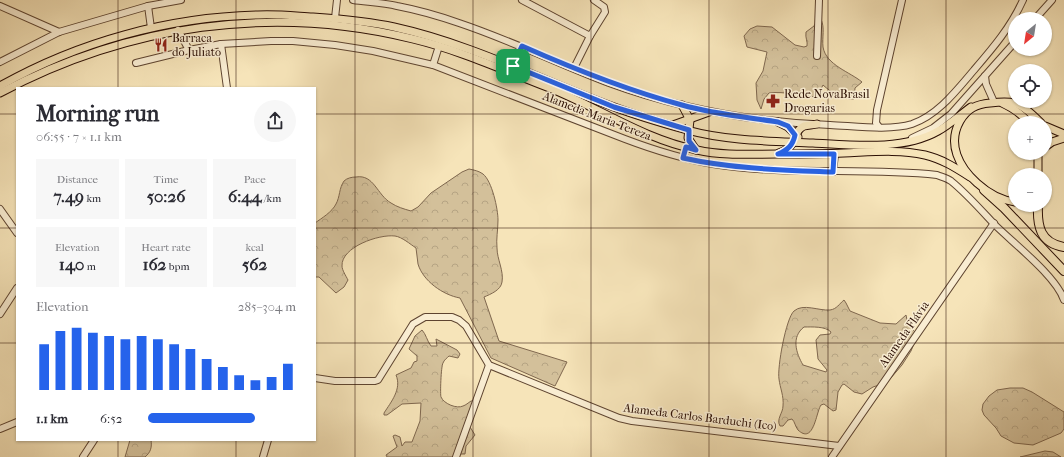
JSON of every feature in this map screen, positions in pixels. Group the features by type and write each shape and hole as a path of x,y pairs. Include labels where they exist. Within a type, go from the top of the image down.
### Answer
{"highway":[{"path":"984,190 1004,208 1064,271"},
{"path":"1038,212 1038,224 1042,234 1050,242 1064,247"}],"main road":[{"path":"0,86 43,64 79,49 114,37 151,28 220,17 258,15 335,18 394,27 454,44 614,107 673,126 724,138 793,143 885,145 920,140 940,130 971,108 997,102 1011,102 1019,105 1033,116"},
{"path":"0,93 43,71 76,58 133,40 178,30 223,24 262,22 325,24 391,34 439,46 563,94 650,137 696,150 741,154 834,154 888,151 926,156 954,166 970,177 984,190 1001,199 1008,200"},
{"path":"997,102 1015,109 1022,116"},
{"path":"682,105 690,120 689,141 696,150"},
{"path":"970,177 961,164 954,140 958,125 964,115 971,108"},
{"path":"673,126 709,112"},
{"path":"778,122 788,126 804,143"},
{"path":"778,154 786,151 793,143 795,135 801,128 804,126 817,124"},
{"path":"1052,130 1064,134"},
{"path":"1052,142 1064,138"}],"street":[{"path":"0,62 59,32 148,6 181,0"},
{"path":"335,18 337,0"},
{"path":"353,0 397,3 457,22 522,46 610,83 709,112 778,122 879,127 893,127 913,123 926,118 940,107 1004,34 1019,10 1023,0"},
{"path":"522,0 590,36"},
{"path":"574,68 590,36 605,12 604,7 594,0"},
{"path":"817,56 819,0"},
{"path":"879,127 876,123 877,110 902,0"},
{"path":"1041,12 1052,0"},
{"path":"0,6 59,32"},
{"path":"148,6 151,28"},
{"path":"178,30 189,50"},
{"name":"Alameda Maria Tereza","path":"136,63 221,44 271,41 335,45 373,51 433,65 651,149 683,158 745,168 937,175 950,180 975,203 1050,278 1059,289 1064,300"},
{"path":"221,44 227,87"},
{"path":"433,65 439,46"},
{"path":"513,66 522,46"},
{"path":"901,143 925,132 943,121 1008,50"},
{"path":"985,76 986,84 997,102"},
{"path":"865,126 877,110"},
{"path":"683,158 686,147"},
{"path":"833,172 834,154"},
{"path":"0,209 16,233"},
{"name":"Alameda Flávia","path":"832,457 994,223"},
{"path":"0,314 16,290"},
{"path":"316,378 335,381 378,380 413,324 425,317 431,316 452,317 463,323 489,365 456,457"},
{"name":"Alameda Carlos Barduchi (Ico)","path":"489,365 619,418 632,421 839,446"},
{"path":"0,429 16,422"},
{"path":"83,457 93,441"},
{"path":"263,457 268,441"}],"green space":[{"path":"818,19 821,19 822,22 823,47 829,59 839,68 862,82 855,88 854,99 837,95 823,85 817,97 787,93 769,93 764,99 761,109 757,100 756,83 763,71 767,52 747,47 744,36 750,29 757,26 772,27 795,45 804,47 807,46 806,32 814,26"},
{"path":"469,169 483,174 492,189 497,209 497,245 502,282 498,289 484,297 499,341 567,362 555,386 491,358 460,298 447,294 434,286 424,276 418,264 416,248 400,238 395,236 380,237 362,243 348,253 343,259 342,266 348,280 344,287 336,293 319,277 316,277 316,222 332,210 345,180 354,177 362,177 367,179 391,203 411,211 418,207 431,193 462,172"},
{"path":"844,300 850,311 880,323 896,324 906,315 908,325 916,333 911,351 890,379 862,394 854,392 844,384 842,385 838,392 836,410 833,411 824,404 821,405 814,426 808,433 803,434 798,430 792,419 788,420 783,426 780,426 779,418 783,409 783,402 779,379 779,365 785,333 791,315 794,311 806,307 830,310","holes":["804,327 822,328 831,332 830,334 820,335 816,340 818,359 827,370 826,372 803,365 798,355 796,345 797,335"]},
{"path":"422,330 431,346 437,346 436,339 457,350 460,354 458,358 449,356 443,362 441,375 441,397 448,404 457,407 466,405 473,401 470,427 475,435 466,446 465,454 457,454 452,457 387,457 386,455 397,447 393,436 395,435 400,437 402,446 405,442 412,442 420,421 421,403 402,404 387,415 384,415 384,413 397,390 398,385 396,375 411,368 414,362 417,361 417,356 409,349 415,336"},
{"path":"1023,388 1032,392 1064,412 1064,429 1061,433 1033,445 1014,443 1001,436 984,415 982,410 983,404 989,396 997,390"},
{"path":"130,441 151,441 150,451 145,457 125,457"},
{"path":"1045,451 1053,452 1061,457 1020,457"}],"place":[{"name":"Barraca do Juliato","path":"161,45"},
{"name":"Rede NovaBrasil Drogarias","path":"773,101"}],"route":[{"path":"522,46 610,83 642,94 709,112 778,122 788,126 795,135 793,143 786,151 778,154 834,154 833,172 745,168 683,158 686,147 696,150 689,141 689,130 614,107 513,66 522,46"}]}
